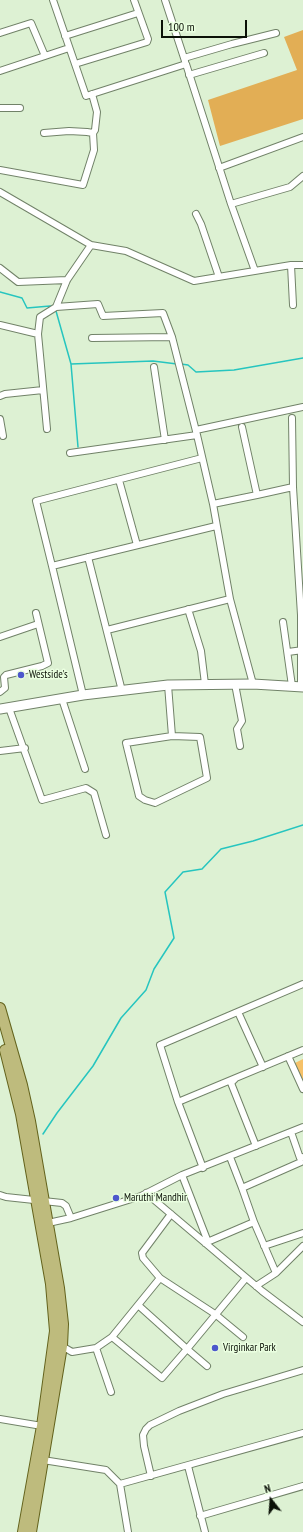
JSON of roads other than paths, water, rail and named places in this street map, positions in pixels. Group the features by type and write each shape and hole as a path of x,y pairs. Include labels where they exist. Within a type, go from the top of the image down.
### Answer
{"main road":[{"path":"3,709 83,695 168,685 253,684 302,687"},
{"path":"0,1008 25,1099 51,1284 55,1331 42,1426 23,1532"},
{"path":"0,1030 22,1114 40,1200 48,1223 59,1288 63,1324 62,1346 31,1532"}],"street":[{"path":"53,0 86,96 232,44 276,33"},
{"path":"75,64 146,43 148,41 134,0"},
{"path":"165,0 254,271"},
{"path":"66,36 138,13"},
{"path":"0,34 31,23 45,56"},
{"path":"0,71 69,48"},
{"path":"189,75 264,53"},
{"path":"0,170 83,185 94,150 93,134 95,130 97,112 92,94"},
{"path":"0,108 20,108"},
{"path":"44,133 69,131 87,132 93,134"},
{"path":"219,168 303,137"},
{"path":"231,204 290,187 303,176"},
{"path":"0,192 92,244 126,251 194,281 291,265 303,265"},
{"path":"196,214 201,224 219,277"},
{"path":"56,307 66,280 92,244"},
{"path":"291,265 293,305"},
{"path":"0,268 18,282 66,280"},
{"path":"47,429 38,334 40,317 56,307 98,304 103,316 163,313 172,337 197,432 213,504 230,599 253,684"},
{"path":"0,326 38,334"},
{"path":"92,338 172,337"},
{"path":"154,367 165,440"},
{"path":"0,396 4,394 43,390"},
{"path":"70,453 165,440 303,407"},
{"path":"292,418 294,487 302,615 302,687"},
{"path":"0,419 3,436"},
{"path":"242,426 257,495"},
{"path":"83,695 36,501 202,458"},
{"path":"119,480 137,545"},
{"path":"213,504 294,487"},
{"path":"52,566 216,526"},
{"path":"88,557 122,690"},
{"path":"107,630 230,599"},
{"path":"188,609 201,651 205,684"},
{"path":"0,692 5,688 4,677 6,675 42,666 48,663 36,612"},
{"path":"283,622 292,686"},
{"path":"0,637 38,624"},
{"path":"288,652 302,650"},
{"path":"235,684 242,721 237,728 240,746"},
{"path":"168,685 172,736"},
{"path":"62,699 85,769"},
{"path":"3,709 25,748 42,800 86,788 94,793 106,834"},
{"path":"172,736 200,737 207,778 155,804 139,796 126,743 172,736"},
{"path":"0,751 25,748"},
{"path":"203,1168 178,1102 160,1044 303,984"},
{"path":"238,1012 263,1067"},
{"path":"178,1102 303,1050"},
{"path":"288,1056 303,1089"},
{"path":"234,1079 231,1083 256,1146"},
{"path":"48,1223 71,1218 146,1193 182,1175 203,1168 303,1127"},
{"path":"242,1188 302,1161 291,1132"},
{"path":"230,1157 254,1222 276,1273"},
{"path":"182,1175 207,1242"},
{"path":"146,1193 207,1242 246,1278 303,1322"},
{"path":"0,1195 6,1197 62,1203 66,1206 71,1218"},
{"path":"171,1214 142,1253 143,1258 160,1278 215,1315 243,1337"},
{"path":"207,1242 254,1222"},
{"path":"264,1246 303,1233"},
{"path":"256,1286 276,1273 303,1246"},
{"path":"62,1346 72,1352 96,1348 112,1337 160,1278"},
{"path":"112,1337 162,1378 246,1278"},
{"path":"138,1305 207,1366"},
{"path":"96,1348 111,1392"},
{"path":"151,1476 143,1435 150,1425 179,1411 223,1394 303,1370"},
{"path":"0,1419 42,1426"},
{"path":"120,1484 303,1433"},
{"path":"43,1460 106,1470 120,1484 128,1532"},
{"path":"188,1466 205,1532"},
{"path":"200,1516 303,1486"}],"waterway":[{"path":"0,292 22,298 27,308 52,307"},
{"path":"55,310 71,364 78,447"},
{"path":"181,364 188,365 196,372 234,370 303,358"},
{"path":"71,364 153,361 177,364"},
{"path":"43,1134 93,1066 121,1018 146,990 154,969 174,938 165,892 183,872 202,869 221,849 253,841 303,825"}],"place":[{"name":"Westside's","path":"21,675"},
{"name":"Maruthi Mandhir","path":"116,1198"},
{"name":"Virginkar Park","path":"215,1348"}]}
